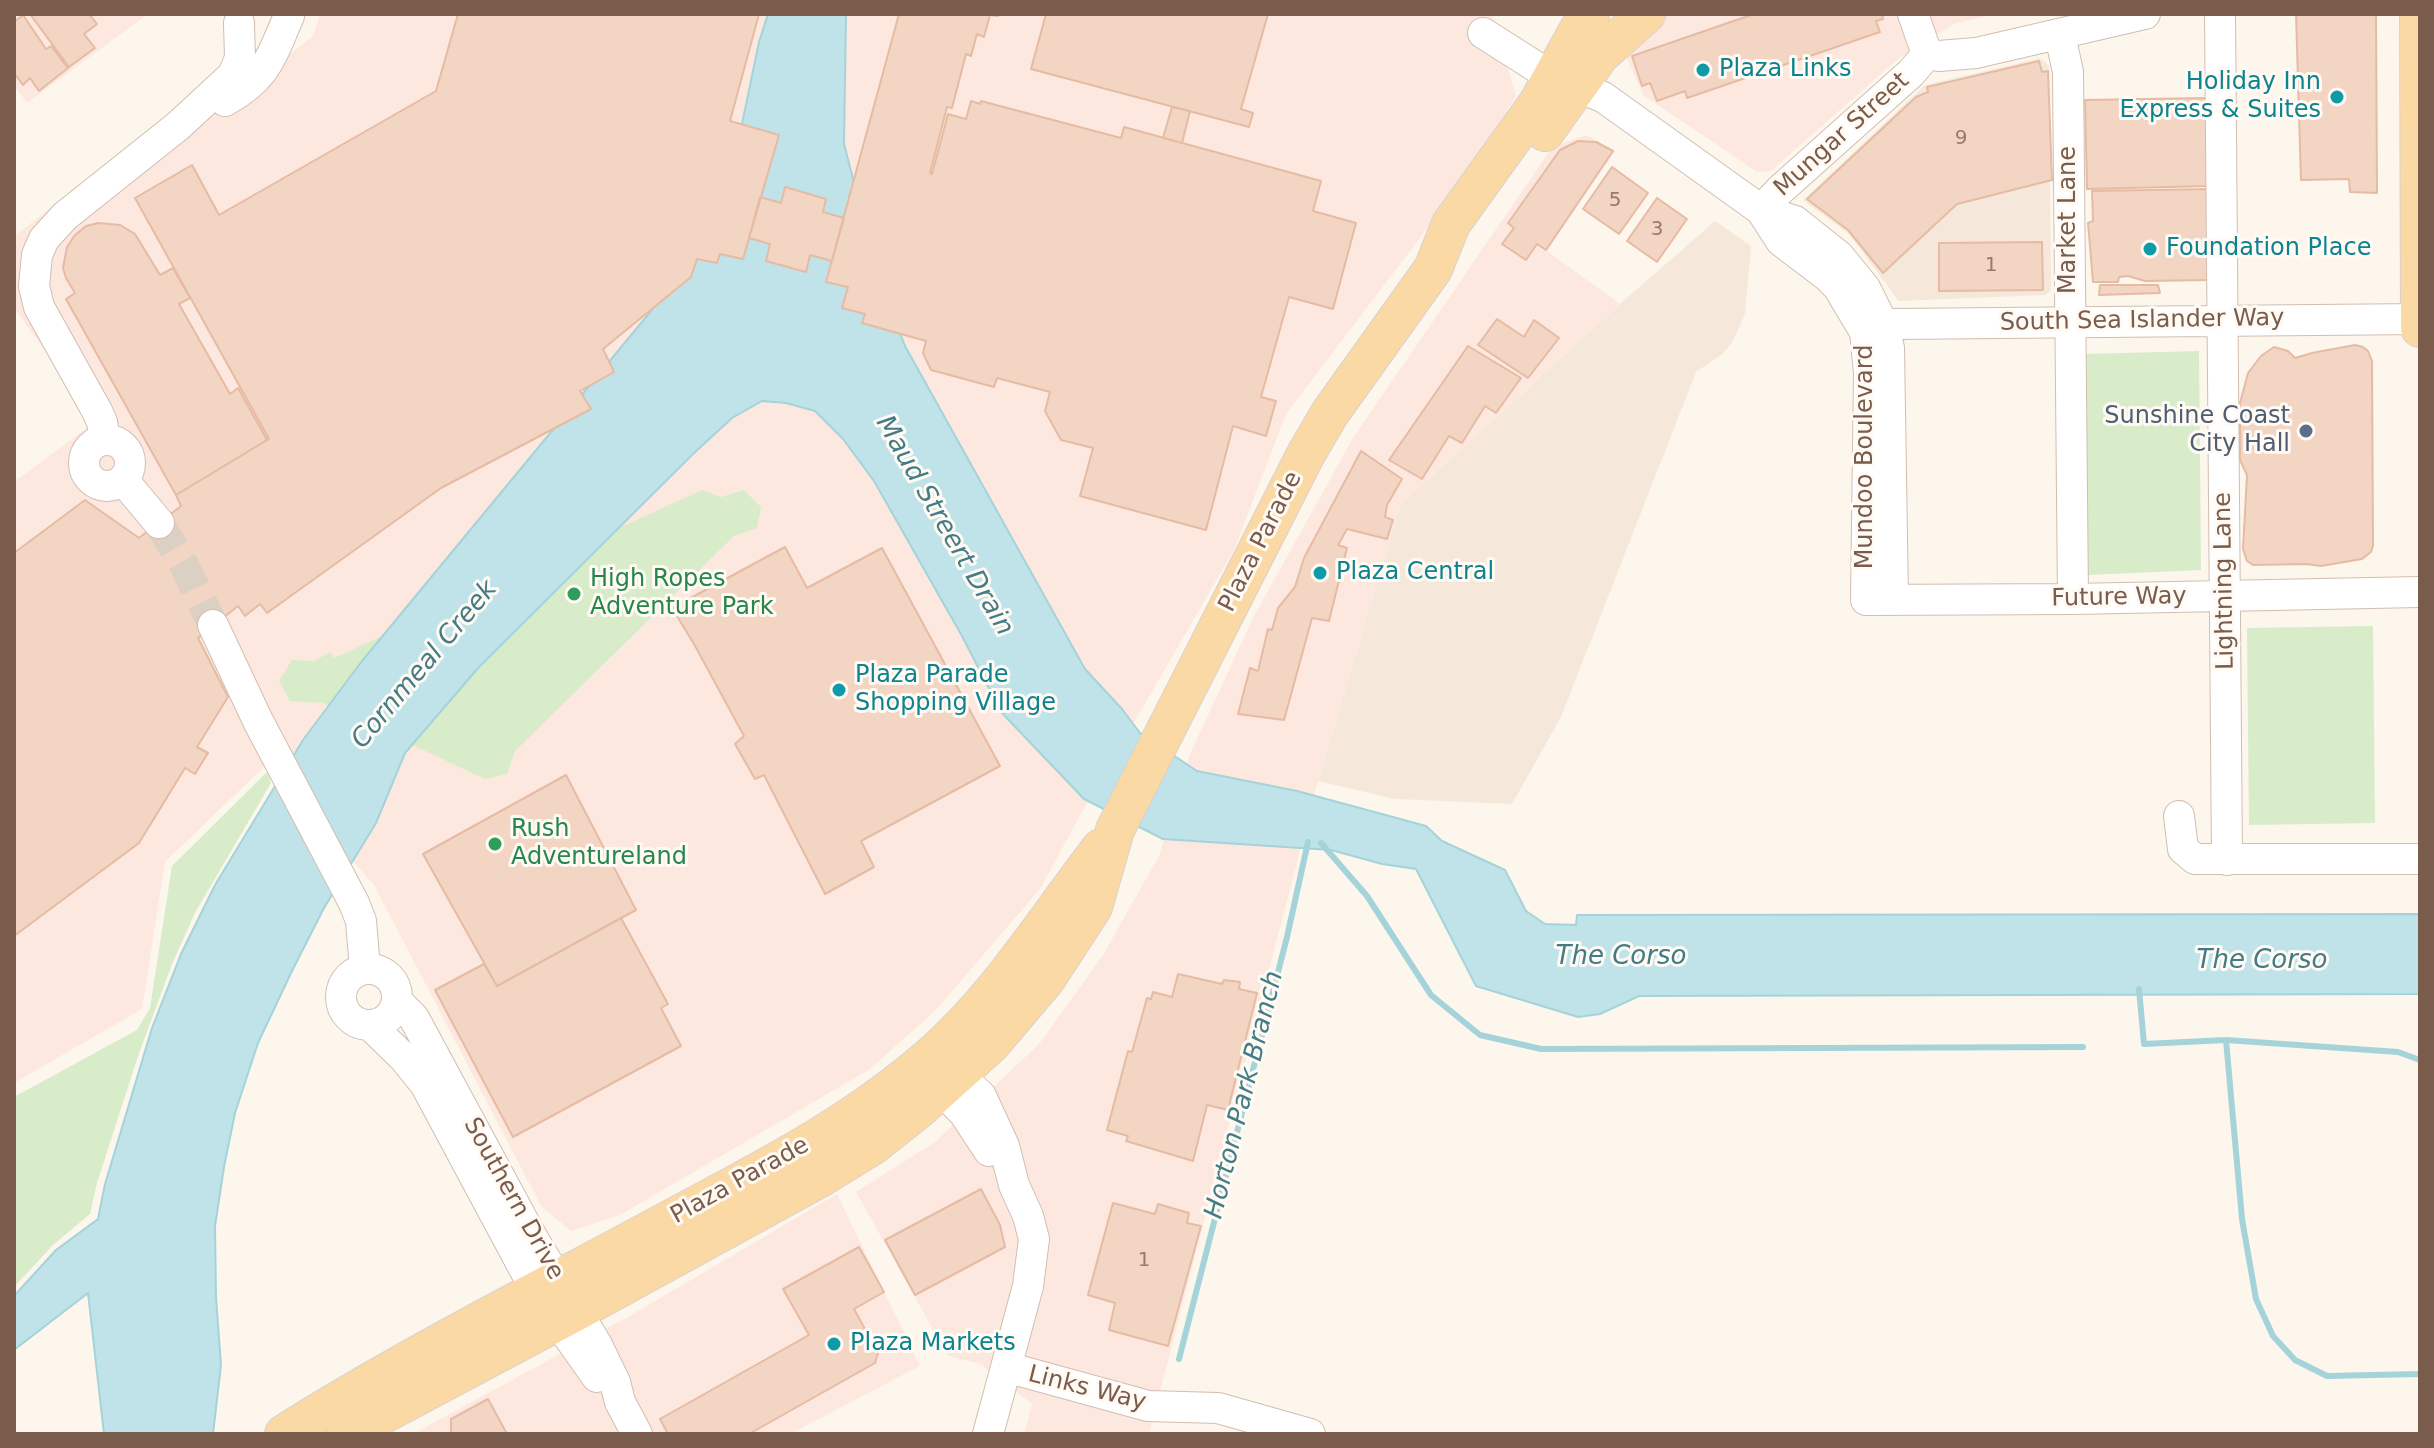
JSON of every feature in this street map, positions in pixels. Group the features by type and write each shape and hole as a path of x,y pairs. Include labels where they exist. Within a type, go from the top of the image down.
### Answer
{"main road":[{"name":"Plaza Parade","path":"1575,79 1590,14"},
{"name":"Plaza Parade","path":"284,1434 342,1399 820,1178 872,1146 938,1071 968,1019 1024,953 1115,830 1306,454 1330,413 1433,269 1451,224 1538,103 1575,79 1646,14"},
{"path":"2419,14 2420,328"},
{"name":"Plaza Parade","path":"346,1434 557,1301"}],"street":[{"path":"1913,14 1927,54 1939,56 1976,53 2145,14"},
{"name":"Lightning Lane","path":"2220,14 2227,860"},
{"path":"235,19 249,28 265,29 276,26 289,15"},
{"path":"178,126 232,97 255,79 277,49 289,15"},
{"path":"159,523 123,480 110,487 103,486 86,474 86,452 91,446 105,440 102,422 39,307 34,286 37,255 44,239 65,216 178,126 237,69 241,48 235,19"},
{"name":"Mungar Street","path":"1488,25 1575,79 1761,210 1911,73 1927,54"},
{"name":"Market Lane","path":"2060,35 2068,72 2073,599"},
{"path":"1761,210 1795,221 1839,256 1865,288 1874,329"},
{"name":"South Sea Islander Way","path":"1874,329 2070,322 2420,319"},
{"name":"Mundoo Boulevard","path":"1874,329 1869,373 1880,600"},
{"name":"Future Way","path":"1880,600 2420,592"},
{"path":"213,625 361,921 365,969"},
{"path":"2179,816 2183,849 2195,859 2420,859"},
{"path":"365,969 389,977 397,992 395,1008 385,1020 370,1025 352,1020 342,1004 344,986 356,972 365,969"},
{"name":"Southern Drive","path":"397,1001 414,1018 532,1237 557,1301"},
{"name":"Southern Drive","path":"370,1025 425,1084 557,1301 597,1345 637,1434"},
{"path":"938,1071 981,1096 1004,1146 1014,1185 1034,1239 1028,1286 988,1434"},
{"name":"Links Way","path":"1006,1367 1148,1406 1218,1408 1310,1434"}],"shaded area":[{"path":"14,14 148,14 27,103 14,85"},
{"path":"320,14 1492,14 1516,96 1461,184 1286,414 1234,550 1040,889 935,1011 870,1069 620,1215 571,1231 541,1206 374,885 266,765 165,862 142,1009 14,1083 14,482 96,421 14,308 14,236 234,68 267,72 313,36"},
{"path":"1627,14 1995,14 1954,24 1899,58 1771,171 1757,172 1643,95 1625,54"},
{"path":"2041,58 2049,66 2051,290 2045,295 1899,301 1849,234 1803,200 1925,85"},
{"path":"1587,135 1615,151 1547,251 1620,304 1400,505 1318,781 1149,1434 1024,1434 1032,1404 980,1364 948,1356 856,1192 935,1142 1039,1044 1103,955 1159,856 1190,754 1254,616 1353,438 1553,146"},
{"path":"1715,221 1751,246 1745,314 1732,343 1721,355 1696,372 1561,717 1512,804 1395,799 1318,781 1400,505"},
{"path":"837,1194 920,1366 790,1434 413,1434 633,1314"}],"green space":[{"path":"2199,351 2201,570 2088,575 2084,354"},
{"name":"High Ropes Adventure Park","path":"702,490 721,497 744,490 761,507 757,528 734,536 515,751 507,774 485,779 323,703 290,701 279,681 292,660 314,661 330,652 334,658"},
{"path":"2373,626 2375,823 2249,825 2247,628"},
{"path":"267,772 271,783 196,911 172,964 138,1056 90,1214 53,1245 14,1287 14,1097 137,1030 150,1008 172,866"}],"water":[{"path":"768,14 846,14 844,144 880,283 905,346 1085,669 1140,733 1197,771 1297,791 1426,826 1442,841 1505,870 1526,911 1545,924 1576,925 1577,915 2420,914 2420,994 1639,996 1600,1014 1578,1017 1476,986 1416,869 1382,864 1331,850 1163,839 1084,799 1001,712 962,636 874,481 843,439 815,411 786,403 762,401 732,418 693,454 479,667 405,753 376,823 324,908 291,973 258,1043 235,1113 215,1226 221,1365 213,1434 104,1434 88,1293 14,1350 14,1296 56,1250 98,1219 105,1184 152,1028 181,954 215,885 303,740 362,661 651,311 718,209 736,153 759,42"}],"building":[{"path":"30,14 89,14 97,24 84,34 95,48 69,67"},
{"path":"458,14 759,14 730,121 779,135 743,259 720,254 717,263 697,259 691,277 603,349 614,372 580,391 591,409 441,488 267,613 260,604 245,616 238,606 198,638 228,697 197,747 208,753 195,774 185,768 139,843 14,936 14,553 85,500 139,538 181,506 176,495 269,439 135,198 192,165 219,215 436,91"},
{"path":"899,14 998,14 990,15 984,37 977,34 971,56 966,54 952,108 947,107 932,174 948,114 966,119 971,101 980,104 981,101 1121,138 1124,127 1321,181 1313,211 1356,223 1333,309 1289,297 1261,397 1276,401 1266,436 1233,426 1206,530 1080,496 1093,448 1061,440 1045,411 1050,392 997,378 994,387 931,370 923,353 926,341 862,323 865,314 842,308 848,287 826,282"},
{"path":"1046,14 1268,14 1241,109 1253,113 1249,127 1031,69"},
{"name":"Plaza Links","path":"1754,14 1882,14 1883,19 1876,21 1880,32 1687,98 1685,91 1657,101 1650,83 1642,86 1632,56"},
{"name":"Holiday Inn Express & Suites","path":"2296,14 2376,14 2377,193 2350,192 2349,179 2301,180"},
{"path":"23,15 46,49 51,46 68,68 39,91 30,78 23,85 14,73 14,22"},
{"path":"2039,61 2042,72 2048,71 2052,180 1957,204 1883,273 1848,230 1807,199 1916,97 1928,92 1927,87"},
{"path":"2208,98 2210,186 2087,189 2085,100"},
{"path":"1172,107 1190,111 1182,143 1163,138"},
{"path":"1578,141 1596,142 1613,151 1546,250 1537,244 1526,260 1502,244 1514,228 1508,223 1560,150"},
{"path":"1612,167 1648,193 1619,234 1583,209"},
{"path":"785,187 826,199 823,212 844,218 832,261 810,255 806,272 766,261 770,244 749,238 760,197 781,203"},
{"name":"Foundation Place","path":"2211,189 2209,280 2145,281 2128,276 2119,277 2118,282 2093,282 2088,223 2093,221 2092,191"},
{"path":"1657,198 1687,219 1657,262 1627,241"},
{"path":"98,223 120,225 135,234 160,275 173,268 190,298 179,304 230,394 238,388 267,440 176,495 66,299 75,293 63,268 67,247 86,226"},
{"path":"2042,242 2043,290 1939,291 1939,243"},
{"path":"2100,285 2158,285 2160,293 2099,295"},
{"path":"1497,319 1524,337 1534,320 1559,338 1528,378 1478,345"},
{"name":"Sunshine Coast City Hall","path":"2355,345 2368,351 2372,361 2371,552 2362,559 2321,566 2253,565 2247,561 2243,549 2247,475 2240,460 2240,403 2248,373 2261,356 2274,347 2288,351 2295,358"},
{"path":"1468,346 1521,378 1496,413 1485,406 1462,443 1449,436 1422,479 1389,460"},
{"name":"Plaza Central","path":"1361,451 1402,479 1387,505 1385,517 1393,520 1387,539 1347,529 1338,545 1347,548 1329,621 1312,618 1284,720 1238,714 1250,668 1258,671 1268,629 1272,630 1278,608 1295,587 1304,558"},
{"name":"Plaza Parade Shopping Village","path":"785,547 807,588 882,548 1000,766 861,841 874,867 825,894 764,775 755,779 735,744 744,736 672,608"},
{"path":"566,775 636,910 497,986 423,854"},
{"path":"621,918 668,1004 661,1008 681,1046 513,1137 435,990 484,964 497,986"},
{"path":"1178,974 1222,984 1224,980 1240,982 1239,989 1257,993 1228,1110 1207,1105 1193,1161 1126,1141 1128,1136 1107,1130 1128,1051 1132,1052 1147,998 1151,999 1153,992 1172,997"},
{"path":"981,1189 1000,1225 1005,1247 915,1295 885,1240"},
{"path":"1113,1203 1155,1214 1158,1204 1189,1213 1187,1223 1201,1226 1168,1346 1109,1330 1115,1303 1088,1295"},
{"name":"Plaza Markets","path":"859,1247 884,1292 854,1309 878,1353 875,1363 749,1434 668,1434 660,1419 809,1335 783,1289"},
{"path":"488,1399 507,1434 451,1434 451,1419"}],"waterway":[{"name":"Horton Park Branch","path":"1179,1359 1287,937 1308,842"},
{"path":"1321,843 1367,896 1431,995 1480,1035 1541,1049 2083,1047"},
{"path":"2139,989 2144,1044 2226,1040 2242,1219 2256,1299 2273,1336 2295,1360 2327,1376 2420,1374"},
{"path":"2226,1040 2398,1052 2420,1060"}],"tunnel":[{"path":"159,523 184,565 213,625"}],"place":[{"name":"Plaza Links","path":"1703,70"},
{"name":"Holiday Inn Express & Suites","path":"2337,97"},
{"name":"Foundation Place","path":"2150,249"},
{"name":"Sunshine Coast City Hall","path":"2306,431"},
{"name":"Plaza Central","path":"1320,573"},
{"name":"High Ropes Adventure Park","path":"574,594"},
{"name":"Plaza Parade Shopping Village","path":"839,690"},
{"name":"Rush Adventureland","path":"495,844"},
{"name":"Plaza Markets","path":"834,1344"}],"water label":[{"name":"Maud Streert Drain","path":"944,526"},
{"name":"Cornmeal Creek","path":"425,665"},
{"name":"The Corso","path":"1621,957"},
{"name":"The Corso","path":"2262,961"}]}
